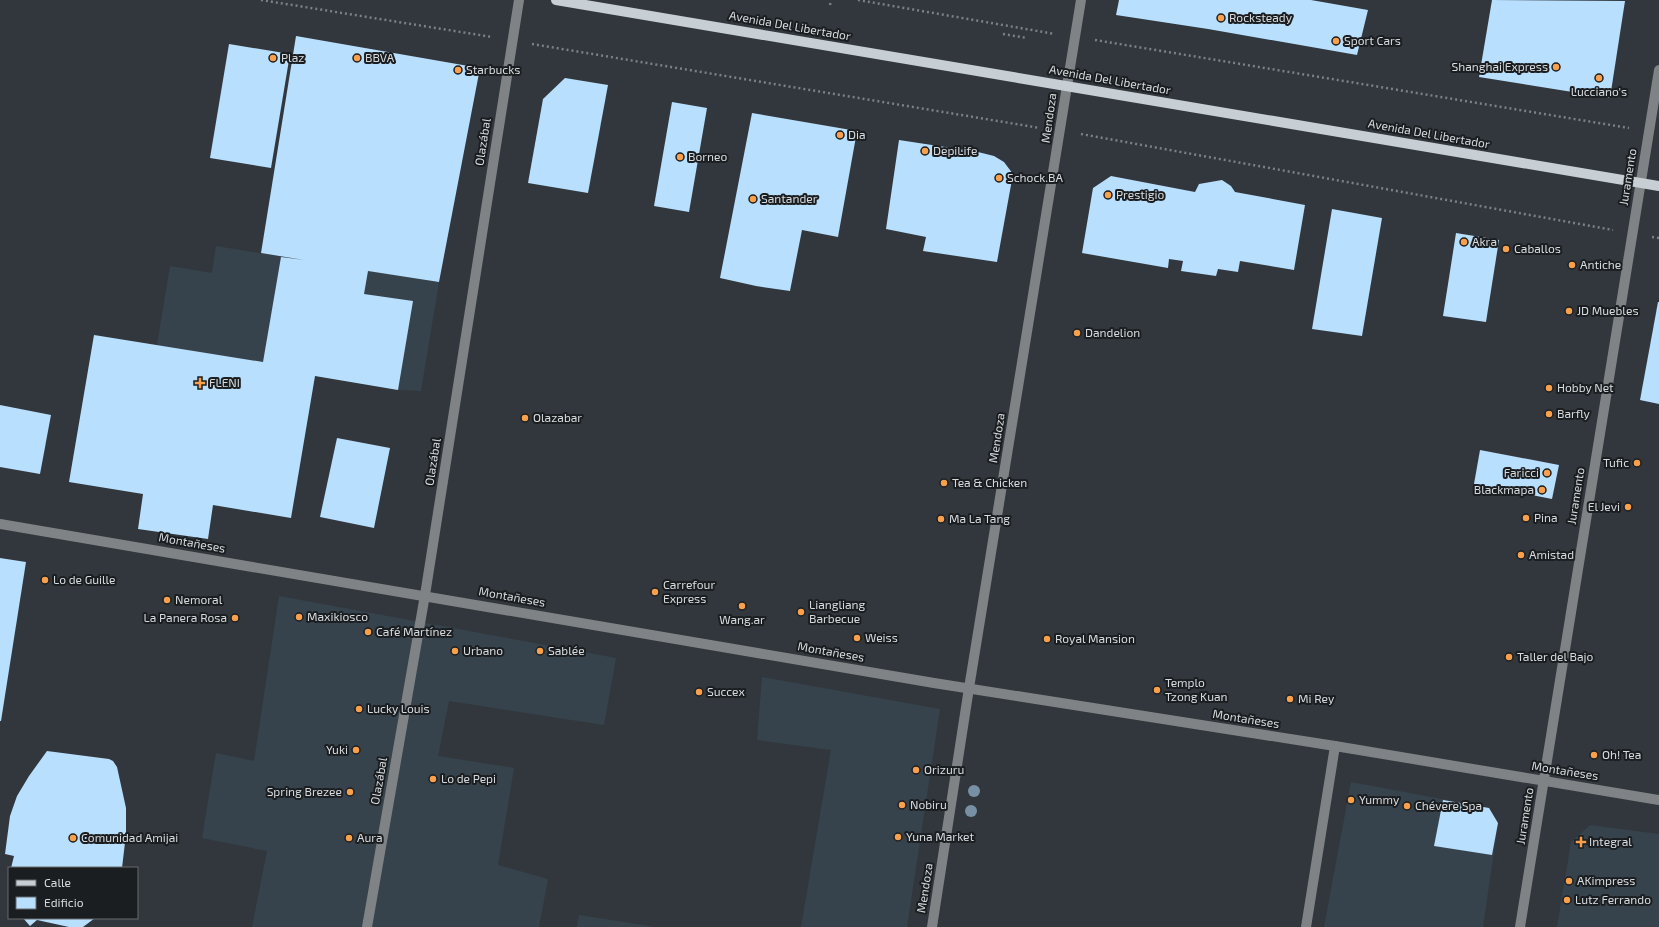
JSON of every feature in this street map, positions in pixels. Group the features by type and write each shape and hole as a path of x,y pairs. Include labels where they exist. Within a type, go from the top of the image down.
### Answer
{"main road":[{"name":"Avenida Del Libertador","path":"556,0 1659,186"}],"street":[{"name":"Olazábal","path":"367,927 424,596 519,0"},
{"name":"Mendoza","path":"932,927 969,688 1081,0"},
{"name":"Juramento","path":"1520,927 1659,70"},
{"name":"Montañeses","path":"0,524 969,688 1335,746 1659,800"},
{"path":"1306,927 1335,746"}],"path":[{"path":"261,0 1060,131 1659,238"},
{"path":"830,5 831,0"},
{"path":"858,0 1649,132"},
{"path":"1003,34 1027,38"}],"shaded area":[{"name":"FLENI","path":"216,246 439,282 421,391 398,390 315,376 291,518 69,482 94,335 157,345 170,266 212,273"},
{"path":"279,596 616,658 604,725 449,701 438,756 514,768 498,865 548,879 539,927 252,927 267,851 202,838 216,753 254,761"},
{"path":"762,677 940,709 907,927 801,927 831,750 757,740"},
{"path":"1351,782 1489,808 1498,823 1483,927 1324,927"},
{"path":"1590,825 1659,834 1659,927 1557,927 1571,842"},
{"path":"579,915 656,927 577,927"}],"building":[{"path":"1119,0 1311,0 1368,10 1357,55 1208,29 1116,15"},
{"path":"1492,0 1625,1 1610,98 1479,77"},
{"path":"296,36 480,68 439,282 368,271 364,294 413,301 398,390 315,376 291,518 213,505 208,539 138,529 143,494 69,482 94,335 263,362 281,257 304,260 261,253"},
{"path":"229,44 290,54 271,168 210,158"},
{"path":"565,78 608,85 588,193 528,183 543,99"},
{"name":"Borneo","path":"672,102 707,108 689,212 654,206"},
{"path":"752,113 857,131 838,237 802,230 790,291 756,286 720,278"},
{"path":"899,140 978,152 994,156 1004,162 1013,174 997,262 923,251 926,237 886,229"},
{"path":"1111,176 1195,192 1199,184 1222,180 1231,186 1235,192 1305,205 1294,270 1240,261 1238,272 1218,269 1216,276 1181,271 1183,261 1169,259 1168,268 1082,253 1093,188"},
{"path":"1332,209 1382,218 1362,336 1312,329"},
{"path":"1456,233 1499,240 1486,322 1443,316"},
{"path":"1659,302 1659,404 1640,400"},
{"path":"0,405 51,415 40,474 0,467"},
{"path":"337,438 390,448 374,528 320,517"},
{"path":"1480,450 1559,465 1552,499 1474,484"},
{"path":"0,558 26,562 1,721 0,721"},
{"path":"47,751 109,759 113,761 117,767 126,808 126,834 122,867 11,867 14,856 5,854 10,816 17,796"},
{"path":"1443,800 1489,808 1498,823 1492,855 1434,846"},
{"path":"24,919 94,919 83,927 69,927 37,920 30,926"}],"place":[{"name":"Rocksteady","path":"1221,18"},
{"name":"Sport Cars","path":"1336,41"},
{"name":"Plaz","path":"273,58"},
{"name":"BBVA","path":"357,58"},
{"name":"Shanghai Express","path":"1556,67"},
{"name":"Starbucks","path":"458,70"},
{"name":"Lucciano's","path":"1599,78"},
{"name":"Dia","path":"840,135"},
{"name":"DepiLife","path":"925,151"},
{"name":"Borneo","path":"680,157"},
{"name":"Schock.BA","path":"999,178"},
{"name":"Prestigio","path":"1108,195"},
{"name":"Santander","path":"753,199"},
{"name":"Akra","path":"1464,242"},
{"name":"Caballos","path":"1506,249"},
{"name":"Antiche","path":"1572,265"},
{"name":"JD Muebles","path":"1569,311"},
{"name":"Dandelion","path":"1077,333"},
{"name":"FLENI","path":"200,383"},
{"name":"Hobby Net","path":"1549,388"},
{"name":"Barfly","path":"1549,414"},
{"name":"Olazabar","path":"525,418"},
{"name":"Tufic","path":"1637,463"},
{"name":"Faricci","path":"1547,473"},
{"name":"Tea & Chicken","path":"944,483"},
{"name":"Blackmapa","path":"1542,490"},
{"name":"El Jevi","path":"1628,507"},
{"name":"Pina","path":"1526,518"},
{"name":"Ma La Tang","path":"941,519"},
{"name":"Amistad","path":"1521,555"},
{"name":"Lo de Guille","path":"45,580"},
{"name":"Carrefour Express","path":"655,592"},
{"name":"Nemoral","path":"167,600"},
{"name":"Wang.ar","path":"742,606"},
{"name":"Liangliang Barbecue","path":"801,612"},
{"name":"Maxikiosco","path":"299,617"},
{"name":"La Panera Rosa","path":"235,618"},
{"name":"Café Martínez","path":"368,632"},
{"name":"Weiss","path":"857,638"},
{"name":"Royal Mansion","path":"1047,639"},
{"name":"Urbano","path":"455,651"},
{"name":"Sablée","path":"540,651"},
{"name":"Taller del Bajo","path":"1509,657"},
{"name":"Templo Tzong Kuan","path":"1157,690"},
{"name":"Succex","path":"699,692"},
{"name":"Mi Rey","path":"1290,699"},
{"name":"Lucky Louis","path":"359,709"},
{"name":"Yuki","path":"356,750"},
{"name":"Oh! Tea","path":"1594,755"},
{"name":"Orizuru","path":"916,770"},
{"name":"Lo de Pepi","path":"433,779"},
{"name":"Spring Brezee","path":"350,792"},
{"name":"Yummy","path":"1351,800"},
{"name":"Nobiru","path":"902,805"},
{"name":"Chévere Spa","path":"1407,806"},
{"name":"Yuna Market","path":"898,837"},
{"name":"Comunidad Amijai","path":"73,838"},
{"name":"Aura","path":"349,838"},
{"name":"Integral","path":"1581,842"},
{"name":"AKimpress","path":"1569,881"},
{"name":"Lutz Ferrando","path":"1567,900"}]}
